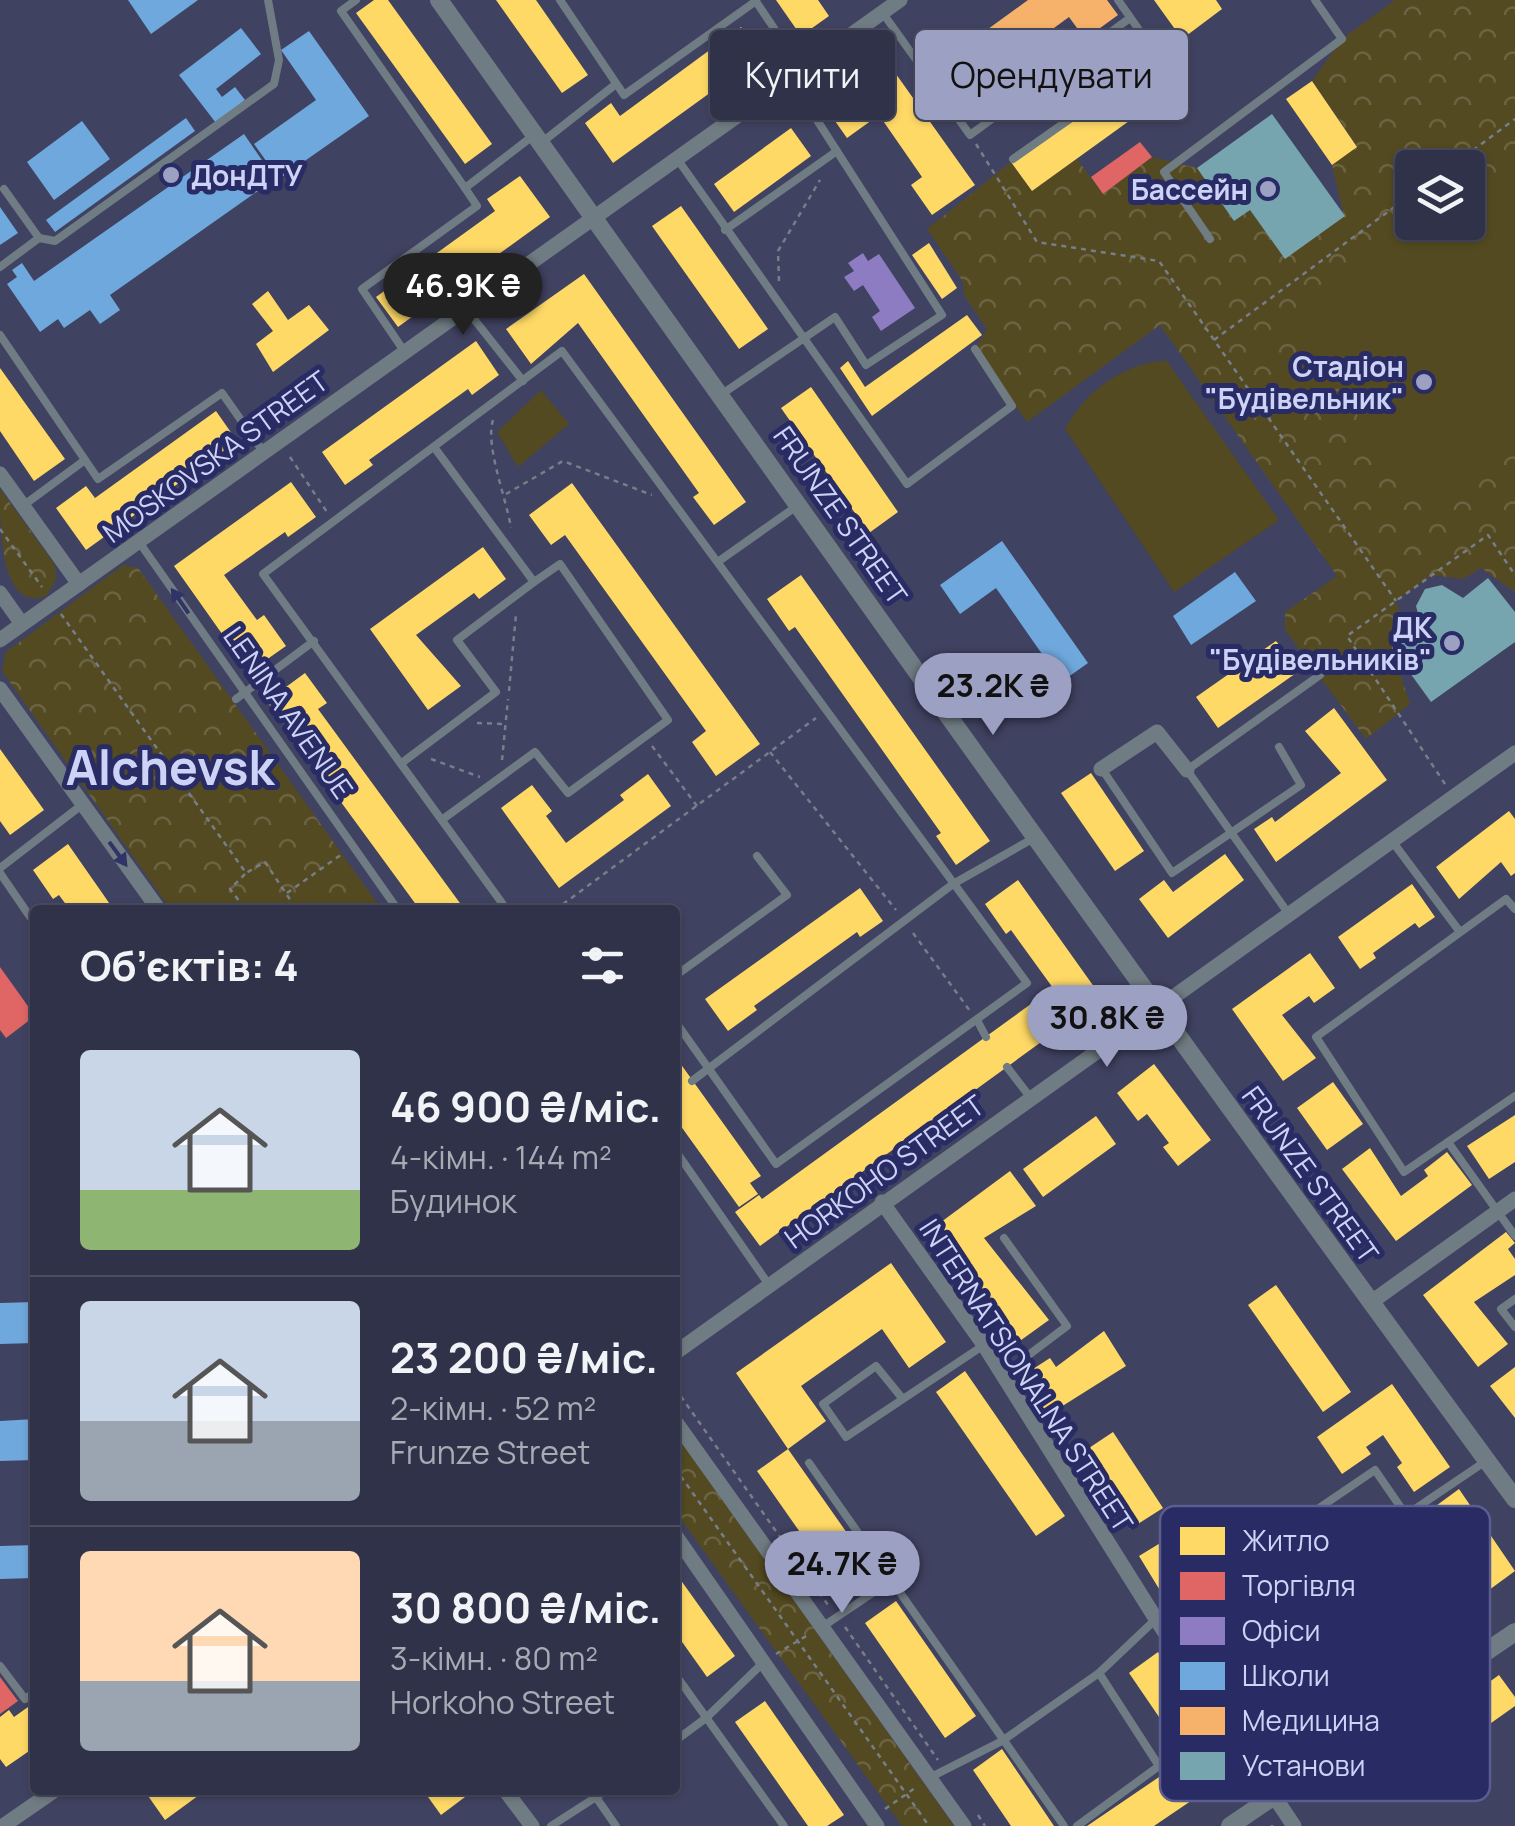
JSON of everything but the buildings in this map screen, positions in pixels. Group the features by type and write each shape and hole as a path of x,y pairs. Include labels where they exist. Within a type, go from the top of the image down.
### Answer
{"street":[{"name":"FRUNZE STREET","path":"439,0 801,504 1034,838 1515,1499"},
{"name":"MOSKOVSKA STREET","path":"857,30 900,0"},
{"name":"MOSKOVSKA STREET","path":"0,640 262,450 732,120"},
{"path":"0,474 79,584"},
{"path":"0,593 22,624"},
{"path":"0,689 155,905"},
{"path":"1102,768 1157,732 1187,770"},
{"name":"HORKOHO STREET","path":"680,1349 1515,754"},
{"path":"1370,1303 1515,1198"},
{"name":"INTERNATSIONALNA STREET","path":"882,1202 984,1345 1160,1625"},
{"path":"680,1428 964,1826"},
{"path":"680,1542 871,1824"},
{"path":"1490,1649 1515,1632"},
{"path":"3,1826 48,1795"},
{"path":"509,1795 532,1826"},
{"path":"1230,1826 1268,1801"},
{"name":"INTERNATSIONALNA STREET","path":"1274,1801 1294,1826"}],"lane":[{"path":"4,189 38,238 49,244 55,241 274,84 279,60 268,0"},
{"path":"356,0 341,12 477,206 362,289 404,350"},
{"path":"560,0 624,96 756,1 772,30"},
{"path":"1012,158 1158,57 1118,0"},
{"path":"1210,240 1164,172 1342,39 1314,0"},
{"path":"882,12 970,135 1130,18"},
{"path":"465,188 616,84"},
{"path":"722,394 835,316 866,365 942,315 820,120"},
{"path":"725,230 837,151"},
{"path":"677,159 907,484 1012,406 974,349"},
{"path":"0,267 38,238"},
{"path":"466,309 522,380"},
{"path":"0,336 98,479 222,393 262,450"},
{"path":"502,905 263,574 562,351 1027,983 776,1164 680,1028"},
{"path":"434,447 534,582"},
{"path":"23,506 85,460"},
{"path":"719,561 801,504"},
{"name":"LENINA AVENUE","path":"139,542 240,696 394,905"},
{"path":"402,762 496,692 457,640 560,564 668,720 568,793 535,752 443,820"},
{"path":"240,696 314,642"},
{"path":"1288,914 1187,770 1320,674"},
{"path":"1102,768 1172,873 1301,785 1278,746"},
{"path":"30,916 0,870 83,804"},
{"path":"692,1080 953,884 1034,838"},
{"path":"1392,841 1460,932"},
{"path":"680,972 786,895 756,856"},
{"path":"1515,909 1506,899 1316,1036 1404,1172 1515,1096"},
{"path":"977,1020 986,1037"},
{"path":"1007,1067 1030,1097"},
{"path":"1448,1142 1515,1236"},
{"path":"680,1157 769,1285"},
{"path":"1002,1374 1067,1326 1004,1238"},
{"path":"1515,1299 1501,1309 1515,1327"},
{"path":"902,1398 876,1366 822,1404 846,1437 984,1345"},
{"path":"1420,1506 1486,1460"},
{"path":"809,1463 1064,1826"},
{"path":"1322,1506 1374,1470 1399,1506"},
{"path":"822,1627 889,1582"},
{"path":"930,1778 1002,1741 1099,1673 1160,1616"},
{"path":"680,1737 764,1662"},
{"path":"0,1666 25,1699 30,1696"},
{"path":"1076,1826 1159,1766 1099,1673"},
{"path":"680,1681 784,1826"},
{"path":"552,1826 592,1795"},
{"path":"594,1795 616,1826"}],"path":[{"path":"1473,150 1515,119"},
{"path":"970,135 1038,242 1160,261 1396,601"},
{"path":"780,308 778,251 837,151"},
{"path":"1213,341 1395,207"},
{"path":"500,398 487,438 506,494 517,559"},
{"path":"278,439 334,522"},
{"path":"506,494 563,461 677,504"},
{"path":"0,530 246,873"},
{"path":"1453,798 1347,636 1488,535 1515,575"},
{"path":"501,777 518,594"},
{"path":"563,905 824,712"},
{"path":"456,722 506,724"},
{"path":"645,737 697,806"},
{"path":"770,752 977,1020"},
{"path":"415,753 480,778 502,763"},
{"path":"286,894 353,846"},
{"path":"242,905 230,889 264,862 294,905"},
{"path":"680,1475 930,1826"},
{"path":"764,1662 822,1627"},
{"path":"871,1824 930,1778"}],"green space":[{"path":"1395,0 1515,0 1515,592 1481,568 1463,579 1432,575 1396,601 1405,628 1392,648 1410,704 1366,739 1285,630 1285,612 1337,576 1160,325 1027,422 975,349 987,329 964,295 963,282 927,229 1011,162 1032,191 1077,159 1103,194 1152,157 1197,168 1234,220 1250,210 1344,216 1332,165 1357,146 1312,81 1342,39"},
{"name":"Стадіон \"Будівельник\"","path":"1515,159 1515,442 1424,508 1290,321 1403,240 1485,240 1485,181"},
{"path":"1166,360 1279,520 1174,592 1065,429 1084,402 1107,381 1135,367"},
{"path":"541,390 569,424 518,467 497,432"},
{"path":"0,489 55,565 56,580 46,596 31,598 19,592 11,580 2,544"},
{"path":"123,565 138,568 378,905 167,905 2,671 6,652"},
{"path":"680,1440 954,1826 902,1826 680,1518"}],"place":[{"name":"ДонДТУ","path":"171,175"},
{"name":"Бассейн","path":"1268,189"},
{"name":"Стадіон \"Будівельник\"","path":"1424,382"},
{"name":"ДК \"Будівельників\"","path":"1452,643"}],"district":[{"name":"Alchevsk","path":"170,766"}]}
